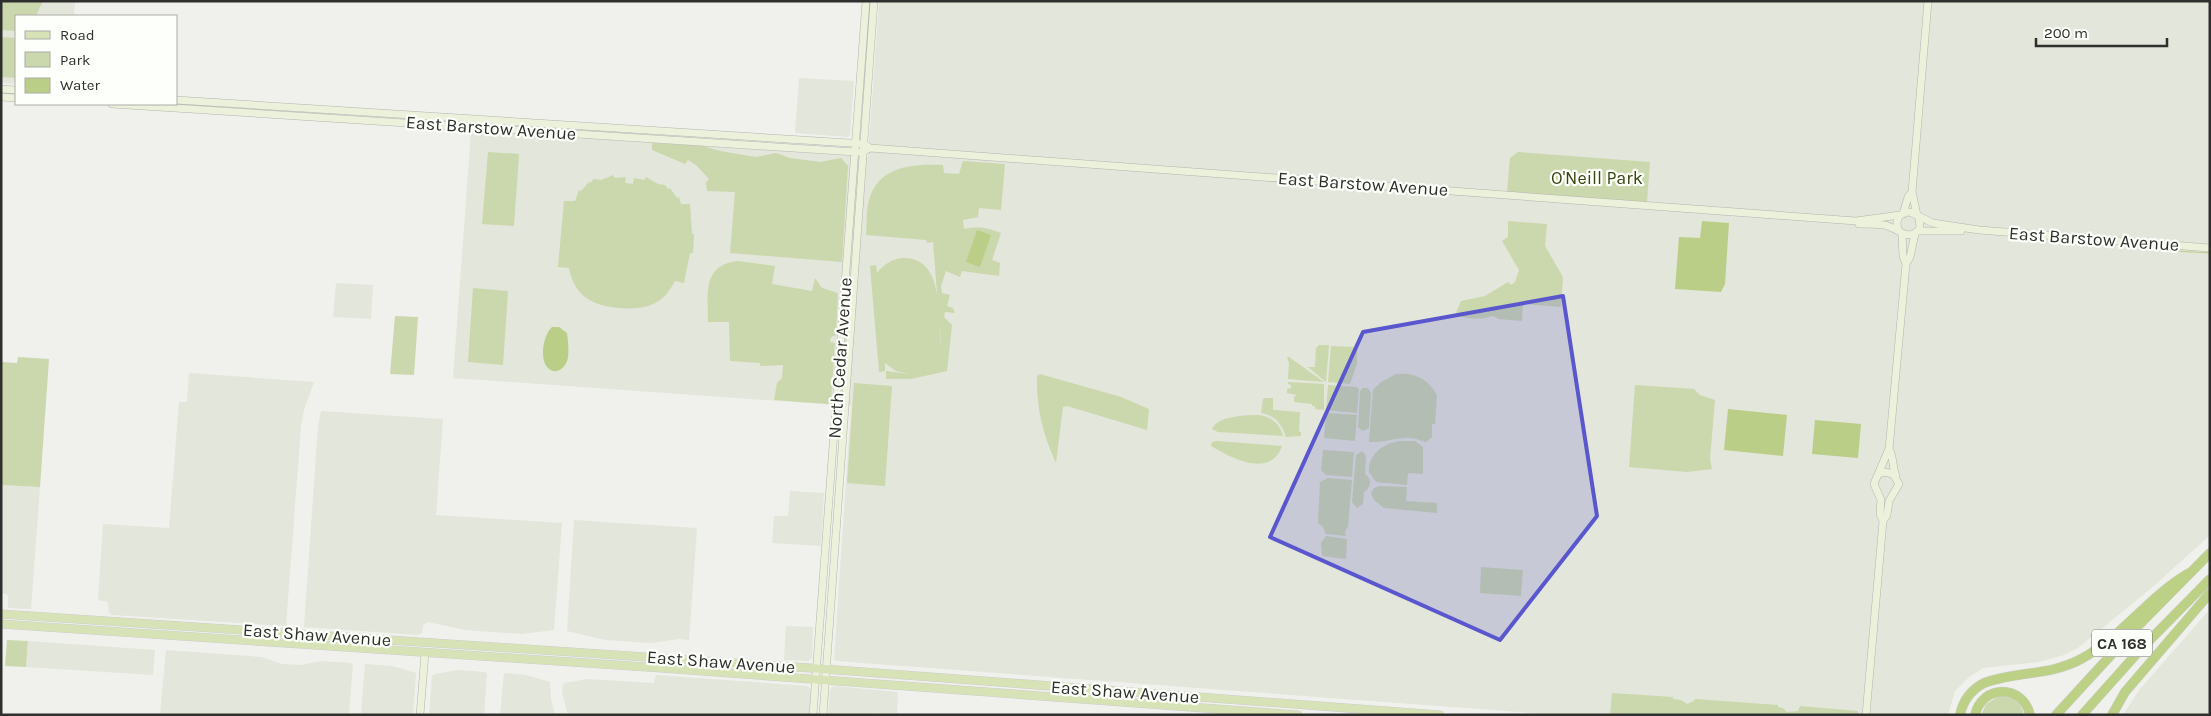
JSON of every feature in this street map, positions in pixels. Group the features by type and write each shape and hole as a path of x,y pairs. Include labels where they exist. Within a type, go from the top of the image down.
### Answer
{"highway":[{"name":"CA 168","path":"2056,715 2210,553"},
{"path":"1960,715 1967,697 1975,688 1984,683 2055,670 2087,656 2108,640 2172,583 2189,573"},
{"name":"CA 168","path":"2082,715 2141,649 2210,578"},
{"path":"2112,715 2125,692 2210,593"},
{"path":"2089,715 2141,649"},
{"path":"1975,715 1978,706 1984,698 1992,693 2002,691 2014,694 2022,699 2030,715"}],"main road":[{"name":"North Cedar Avenue","path":"823,715 862,148 866,1"},
{"name":"North Cedar Avenue","path":"813,715 874,1"},
{"path":"1866,715 1883,521 1880,514 1881,500 1876,490 1875,480 1884,464 1885,454 1889,449 1906,264 1910,257 1916,232 1921,225 1912,192 1928,1"},
{"path":"1,89 15,90"},
{"path":"1,97 15,98"},
{"name":"East Barstow Avenue","path":"178,100 1856,221 1901,214"},
{"name":"East Barstow Avenue","path":"129,105 862,148"},
{"path":"1906,264 1902,256 1901,232 1897,225 1908,197 1912,192"},
{"path":"1901,214 1910,212 1918,216"},
{"name":"East Barstow Avenue","path":"1918,216 1932,223 1979,230 2210,248"},
{"name":"East Barstow Avenue","path":"1856,221 1859,224 1884,225 1901,232"},
{"name":"East Barstow Avenue","path":"1916,232 1979,230"},
{"path":"1901,232 1908,235 1916,232"},
{"path":"1883,521 1887,515 1889,501 1898,484 1893,466 1893,455 1889,449"},
{"path":"1878,475 1886,472 1896,476"},
{"path":"1876,490 1886,496 1895,492"},
{"path":"827,544 831,550 831,559 834,562"},
{"path":"825,566 829,571 828,594 831,611"},
{"name":"East Shaw Avenue","path":"1,614 817,668 1343,711 1440,715"},
{"path":"1,619 40,621 55,617"},
{"name":"East Shaw Avenue","path":"1,624 816,679 1298,715"},
{"path":"472,656 492,652 551,656 558,652"},
{"path":"420,715 425,653"},
{"path":"557,661 564,657 625,661 645,657"},
{"path":"952,689 957,684 979,686 1001,682"}],"highlighted area":[{"path":"1563,296 1597,516 1500,640 1270,537 1363,332"}],"shaded area":[{"path":"1,1 75,1 74,15 15,15 15,84 1,83"},
{"path":"879,1 2210,1 2210,535 2155,585 2078,648 2064,655 2039,662 1983,668 1969,677 1955,691 1948,715 1559,715 836,661 834,659 851,406 453,378 471,131 868,157"},
{"path":"799,78 854,81 850,135 848,137 795,133"},
{"path":"336,283 373,285 371,319 333,317"},
{"path":"189,373 314,382 304,410 301,427 286,626 112,615 109,613 108,602 98,600 103,524 169,528 179,402 187,402"},
{"path":"321,411 443,419 436,515 562,523 554,630 522,634 465,630 428,622 423,625 422,633 418,635 304,627 318,426"},
{"path":"1,485 40,487 31,609 8,608 8,596 1,593"},
{"path":"790,491 824,493 821,546 772,543 774,516 788,516"},
{"path":"574,520 697,528 689,640 679,639 651,643 606,640 567,631"},
{"path":"2210,609 2210,715 2123,715 2140,689"},
{"path":"786,626 813,627 812,658 808,661 784,660"},
{"path":"28,641 155,650 153,675 26,667"},
{"path":"166,650 262,657 282,664 300,665 322,661 351,663 353,664 349,715 160,715"},
{"path":"365,664 392,666 416,673 413,715 361,715"},
{"path":"458,670 485,672 487,674 484,715 429,715 432,676"},
{"path":"504,673 526,675 550,682 551,699 555,715 500,715"},
{"path":"656,675 807,686 811,689 809,715 568,715 562,693 565,683 587,679 654,683"},
{"path":"833,686 898,692 897,714 828,715 830,690"}],"green space":[{"path":"1,1 43,1 36,15 15,15 15,31 1,30"},
{"path":"1,37 15,38 15,78 1,77"},
{"path":"652,143 703,146 756,157 776,153 790,158 820,162 841,158 848,166 842,262 730,253 735,192 707,191 706,182 709,179 696,165 688,160 685,164 652,150"},
{"path":"488,152 519,154 514,226 482,224"},
{"name":"O'Neill Park","path":"1518,152 1650,162 1647,202 1507,192 1510,158"},
{"path":"963,161 1005,164 1001,210 979,208 978,217 963,220 964,229 984,228 1001,233 992,260 1000,263 999,276 962,271 960,277 946,271 941,286 942,293 950,295 947,306 953,308 955,313 945,312 944,317 952,325 947,371 911,379 886,379 886,371 910,374 896,371 885,363 885,371 879,372 870,266 876,265 877,273 886,264 894,260 907,258 919,262 928,269 937,291 933,242 927,243 926,240 866,235 868,204 874,188 889,173 909,166 943,165 944,173 959,174"},
{"path":"614,175 614,178 626,177 625,183 633,184 634,178 644,180 646,177 658,184 665,185 668,189 670,188 677,198 679,197 681,204 690,204 692,234 694,234 693,253 690,253 684,283 675,281 662,298 645,307 619,308 593,302 586,298 575,286 569,268 558,267 564,201 575,201 579,190 581,191 594,179 601,180"},
{"path":"1508,221 1547,224 1545,246 1563,277 1561,307 1523,304 1522,321 1499,319 1493,316 1474,318 1455,315 1461,301 1485,296 1508,282 1511,285 1515,282 1519,270 1502,241 1508,237"},
{"path":"738,261 775,266 772,284 812,291 815,278 822,288 838,293 836,335 831,337 830,342 835,343 831,400 828,404 774,400 777,383 782,378 783,365 760,366 760,363 730,361 729,322 708,322 708,291 713,274 718,268"},
{"path":"473,288 508,291 503,365 468,362"},
{"path":"395,316 418,317 414,375 390,374"},
{"path":"1319,345 1329,345 1326,382 1308,367 1315,367 1316,348"},
{"path":"1331,346 1357,347 1357,364 1350,384 1328,382"},
{"path":"18,357 49,359 40,487 1,485 1,362 17,363"},
{"path":"1287,357 1324,382 1288,379 1289,363"},
{"path":"1040,374 1121,397 1149,409 1147,430 1067,406 1063,407 1056,463 1047,442 1039,410 1037,376"},
{"path":"1396,374 1409,374 1420,378 1437,395 1435,424 1432,424 1432,437 1426,442 1414,438 1405,438 1369,442 1373,390 1381,382"},
{"path":"1288,382 1324,384 1324,410 1315,409 1315,406 1312,406 1312,404 1294,402 1294,397 1297,395 1287,393 1287,389 1291,388"},
{"path":"854,383 892,386 885,486 847,483"},
{"path":"1328,385 1356,387 1359,389 1357,413 1326,410"},
{"path":"1635,385 1694,389 1700,395 1715,400 1710,459 1712,469 1687,472 1629,467"},
{"path":"1363,388 1368,388 1371,393 1369,428 1363,431 1358,427 1360,391"},
{"path":"1273,398 1273,410 1300,412 1299,432 1301,432 1301,436 1286,437 1277,421 1261,413 1263,399"},
{"path":"1326,413 1357,415 1355,441 1324,438"},
{"path":"1258,415 1274,421 1280,428 1283,436 1218,432 1212,429 1220,421 1226,419"},
{"path":"1400,441 1415,441 1423,447 1423,474 1408,473 1407,485 1376,482 1369,472 1371,460 1382,447"},
{"path":"1212,442 1282,446 1277,456 1269,462 1260,464 1239,460 1211,446"},
{"path":"1323,450 1354,452 1352,477 1326,475 1321,470"},
{"path":"1362,451 1366,456 1365,474 1370,483 1364,492 1363,504 1357,508 1352,502 1356,455"},
{"path":"1328,478 1352,480 1348,527 1345,531 1346,536 1326,534 1323,527 1318,523 1320,482"},
{"path":"1379,486 1407,487 1406,501 1437,503 1437,513 1384,508 1374,500 1371,493 1374,488"},
{"path":"1326,536 1347,539 1346,559 1322,556 1321,543"},
{"path":"1481,567 1523,570 1521,596 1480,593"},
{"path":"7,640 28,641 26,667 5,666"},
{"path":"1612,693 1673,697 1673,699 1681,700 1687,704 1695,699 1778,705 1778,707 1783,708 1787,712 1798,711 1800,706 1858,711 1858,715 1610,715"},
{"path":"1999,696 2008,697 2018,703 2024,715 1981,715 1986,704"}],"water":[{"path":"1702,221 1729,223 1725,284 1721,292 1675,289 1679,237 1700,238"},
{"path":"977,230 991,235 980,267 966,262"},
{"path":"552,327 559,327 567,333 567,361 557,371 550,370 543,358 545,340"},
{"path":"1728,409 1787,415 1783,456 1724,450"},
{"path":"1815,420 1861,424 1858,458 1812,454"}],"waterway":[{"path":"2175,251 2210,253"}]}
